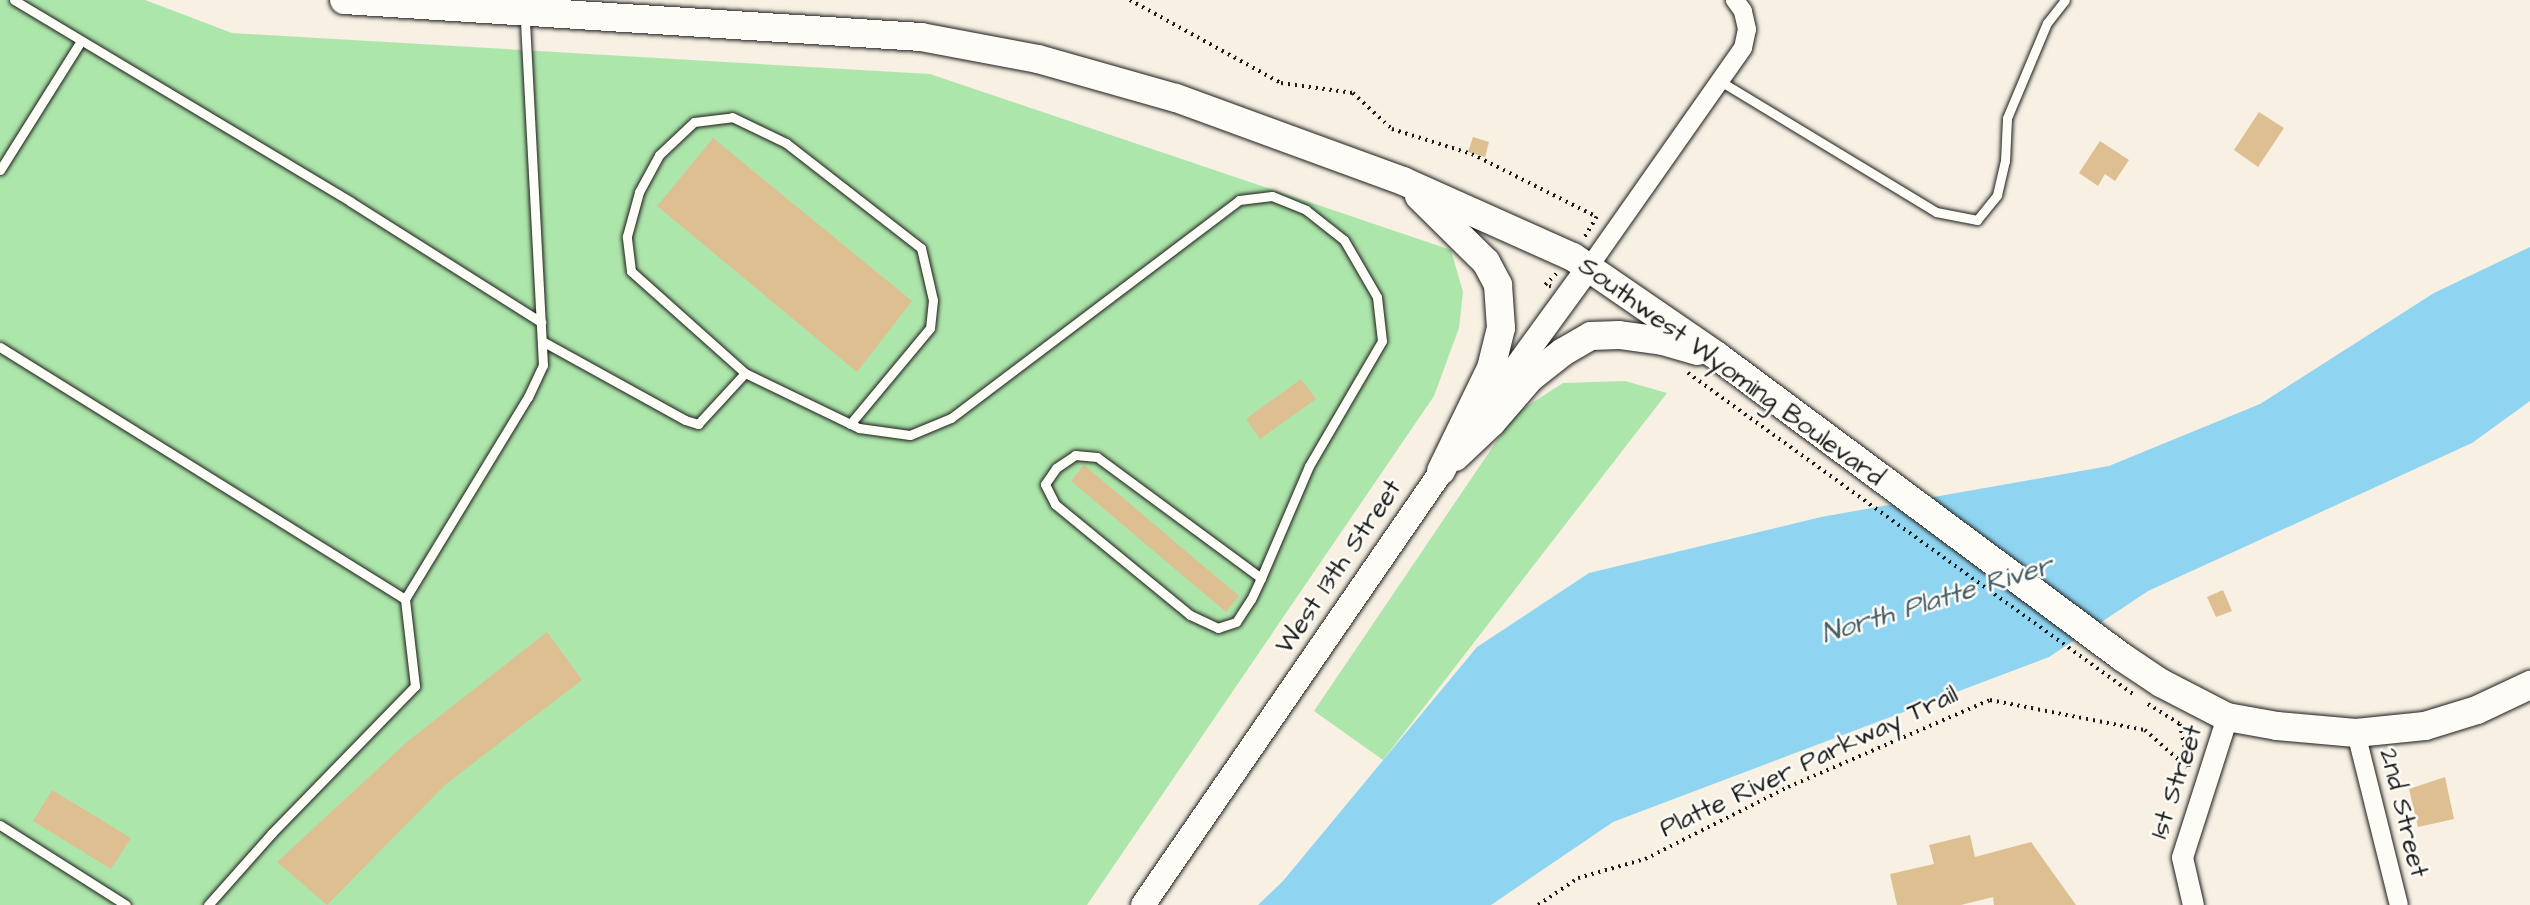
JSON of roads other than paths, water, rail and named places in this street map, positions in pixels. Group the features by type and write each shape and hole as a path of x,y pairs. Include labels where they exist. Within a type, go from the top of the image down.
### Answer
{"main road":[{"name":"Southwest Wyoming Boulevard","path":"344,0 921,37 1038,59 1176,98 1403,181 1589,267 1717,356 1848,454 2110,665 2161,683 2227,718 2277,726 2356,733 2425,726 2477,710 2530,685"},
{"path":"1403,181 1486,262 1498,285 1501,328 1491,368 1441,471"},
{"name":"West 13th Street","path":"1143,905 1441,471 1589,267"},
{"path":"1441,471 1492,422 1530,378 1563,352 1591,336 1619,335 1663,341 1717,356"}],"street":[{"path":"1589,267 1743,48 1747,29 1743,11 1735,0"},
{"name":"1st Street","path":"2193,905 2182,857 2227,718"},
{"name":"2nd Street","path":"2356,733 2399,905"}],"lane":[{"path":"14,0 351,202 541,322"},
{"path":"1720,81 1936,212 1977,219 1997,195 2005,160 2007,118 2048,23 2065,0"},
{"path":"208,905 272,833 415,686 405,599 528,397 543,365 525,12"},
{"path":"0,170 81,41"},
{"path":"850,424 930,328 933,300 921,248 786,143 732,117 694,122 659,155 639,192 627,236 631,271 745,373 850,424 910,435 951,418 1239,200 1272,195 1306,210 1344,240 1377,297 1382,341 1309,466 1261,578 1236,622 1218,628 1190,615 1055,504 1045,484 1056,468 1074,455 1097,457 1261,578"},
{"path":"542,341 685,420 698,424 745,373"},
{"path":"0,347 405,599"},
{"path":"0,825 125,905"}],"water":[{"name":"North Platte River","path":"2530,247 2530,401 2472,443 2148,591 2049,657 1613,822 1491,905 1258,905 1283,881 1477,647 1589,573 1821,517 2109,466 2260,404 2434,293"}]}
